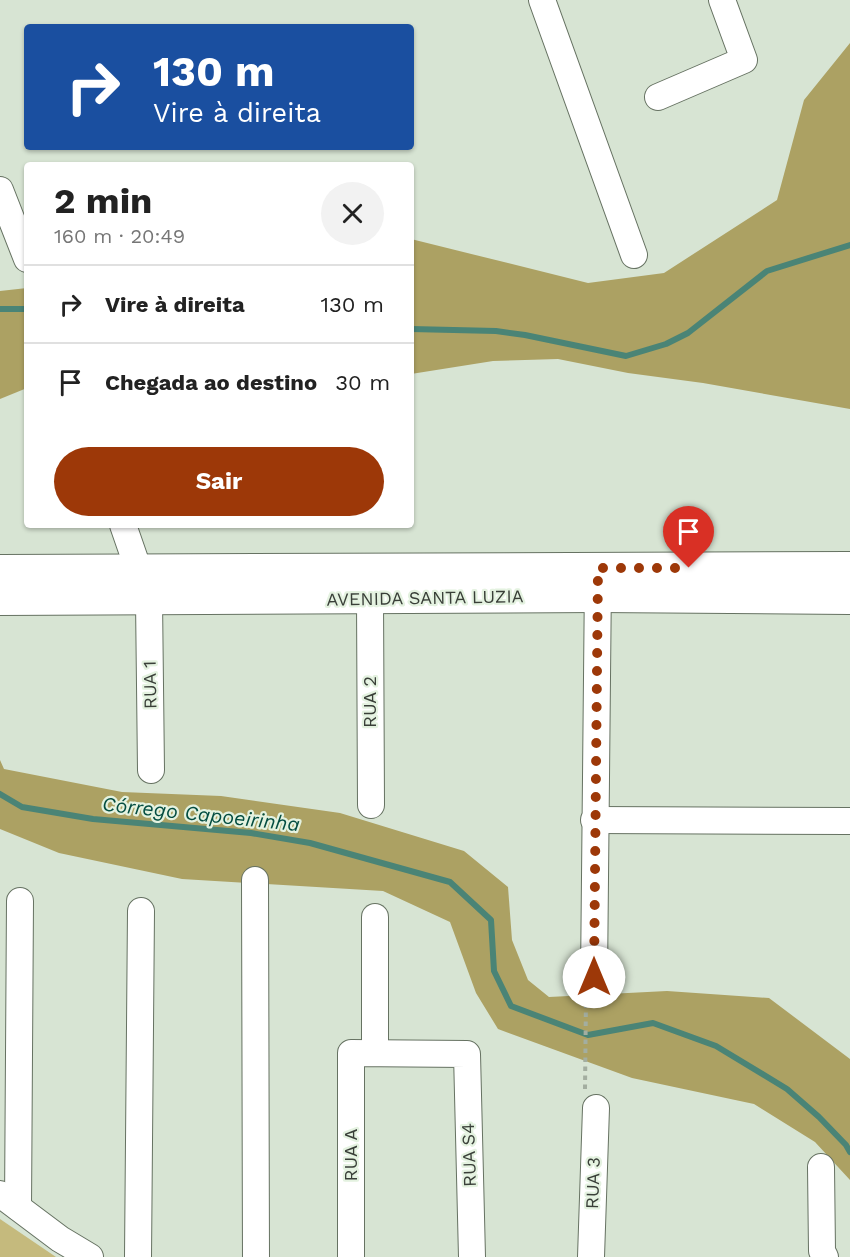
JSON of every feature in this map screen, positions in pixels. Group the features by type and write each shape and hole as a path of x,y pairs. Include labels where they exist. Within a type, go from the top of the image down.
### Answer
{"street":[{"path":"542,0 634,255"},
{"path":"658,97 744,60 722,0"},
{"path":"0,190 24,251"},
{"path":"124,528 138,569"},
{"name":"AVENIDA SANTA LUZIA","path":"0,599 370,598 850,568"},
{"name":"AVENIDA SANTA LUZIA","path":"0,571 138,569 598,582 850,597"},
{"name":"RUA 1","path":"138,569 149,600 151,770"},
{"path":"590,987 598,582"},
{"name":"RUA 2","path":"370,598 370,805"},
{"path":"594,820 850,821"},
{"path":"255,880 256,1257"},
{"path":"20,901 9,1201 60,1239 90,1257"},
{"path":"138,1257 141,911"},
{"name":"RUA A","path":"351,1257 363,1053 375,917"},
{"name":"RUA S4","path":"363,1053 467,1054 472,1257"},
{"name":"RUA 3","path":"591,1257 596,1108"},
{"path":"821,1167 822,1251 825,1257"}],"path":[{"path":"585,1066 590,987"}],"shaded area":[{"path":"850,43 850,409 703,383 628,373 558,359 493,361 414,374 414,240 588,283 664,273 777,200 804,100"},
{"path":"24,288 24,389 0,399 0,291"},
{"path":"0,760 4,769 122,792 221,796 340,813 464,851 508,887 512,940 528,980 549,997 667,991 769,998 850,1059 850,1180 815,1142 754,1104 632,1078 498,1029 476,993 450,922 383,891 182,879 59,853 0,829"},
{"path":"0,1219 56,1257 0,1257"}],"waterway":[{"path":"414,329 496,331 626,356 666,344 688,333 767,271 850,245"},
{"path":"0,309 24,309"},
{"name":"Córrego Capoeirinha","path":"0,794 22,807 93,819 251,833 310,843 450,882 491,920 494,971 511,1006 588,1035 653,1023 716,1046 787,1089 819,1117 850,1152"}],"route":[{"path":"594,977 598,568 689,568"}]}
